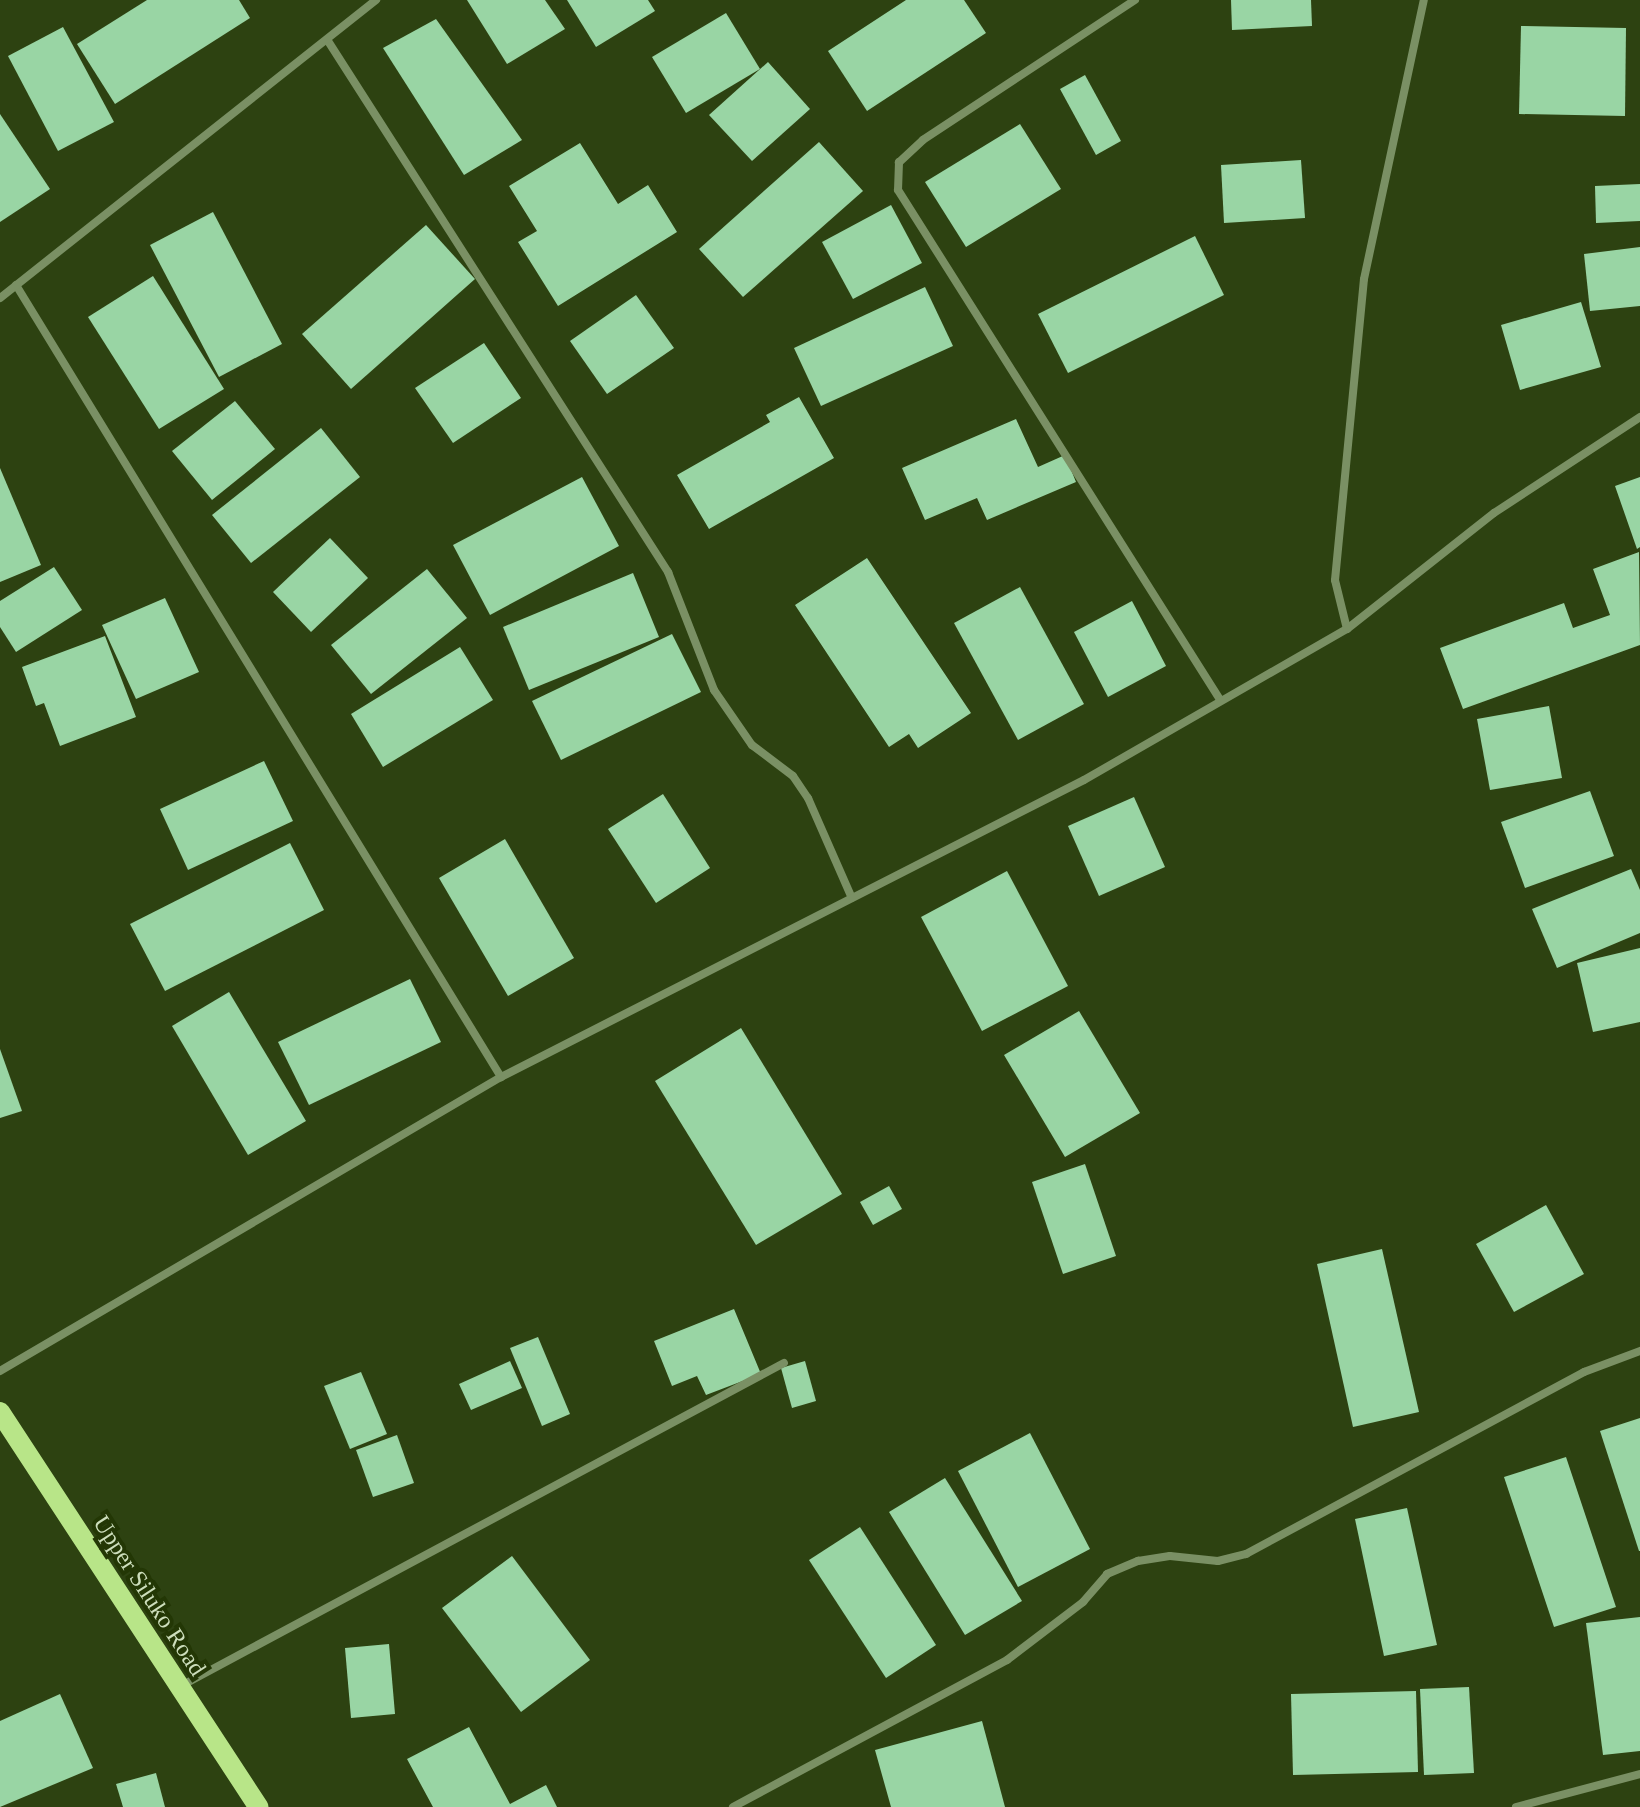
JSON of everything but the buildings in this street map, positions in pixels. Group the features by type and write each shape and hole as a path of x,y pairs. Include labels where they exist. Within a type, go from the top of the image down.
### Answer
{"main road":[{"name":"Upper Siluko Road","path":"0,1412 177,1688 258,1807"}],"street":[{"path":"0,298 376,0"},
{"path":"1135,0 923,140 899,162 898,190 1219,698"},
{"path":"1347,629 1335,580 1364,279 1424,0"},
{"path":"328,41 668,572 714,690 752,745 793,776 808,798 852,898"},
{"path":"16,285 501,1077"},
{"path":"0,1371 501,1077 1084,780 1219,698 1347,629 1494,513 1640,417"},
{"path":"733,1807 1007,1660 1083,1602 1107,1574 1138,1561 1170,1556 1218,1561 1246,1554 1584,1372 1640,1351"},
{"path":"177,1688 784,1363"},
{"path":"1516,1807 1640,1774"}]}
